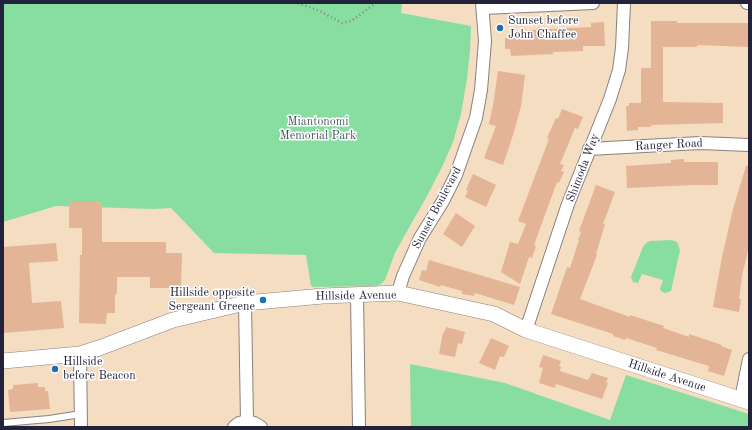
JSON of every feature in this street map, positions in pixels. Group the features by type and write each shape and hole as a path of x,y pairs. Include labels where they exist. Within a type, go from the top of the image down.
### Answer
{"street":[{"path":"482,5 593,3"},
{"name":"Shimoda Way","path":"526,330 568,204 610,99 619,70 622,48 624,3"},
{"name":"Sunset Boulevard","path":"398,293 403,276 420,238 443,201 456,175 476,118 481,90 485,41 482,5"},
{"name":"Ranger Road","path":"589,149 700,143 749,145"},
{"name":"Hillside Avenue","path":"3,361 80,354 172,320 245,303 323,296 398,293 494,314 526,330 745,401"},
{"path":"357,295 358,427"},
{"path":"245,303 246,421"},
{"path":"80,354 81,427"},
{"path":"745,401 749,359"},
{"path":"234,427 239,423 246,421 254,422 261,427"}],"lane":[{"path":"3,423 49,419 81,414"}],"path":[{"path":"298,3 320,11 342,23 351,21 376,3"}],"green space":[{"name":"Miantonomi Memorial Park","path":"3,3 402,3 401,13 471,26 467,79 461,114 453,142 427,196 395,253 385,280 376,286 313,287 311,286 306,255 214,253 171,208 153,209 56,206 3,222"},
{"path":"672,240 677,242 680,250 671,291 665,293 662,292 660,289 663,280 642,274 638,283 633,282 631,277 646,243 650,241"},
{"path":"410,364 505,383 610,420 626,375 749,414 749,427 411,427"}],"building":[{"path":"651,21 677,21 677,23 749,23 749,47 698,45 696,47 663,47 663,102 723,103 723,123 651,125 651,127 638,127 638,130 627,131 626,106 629,106 629,103 641,103 641,68 651,68"},
{"path":"604,22 605,46 583,46 583,51 511,56 510,49 505,49 505,38 510,38 510,31 591,27 591,23"},
{"path":"498,71 525,75 521,106 503,165 484,158 496,126 489,124"},
{"path":"562,109 583,117 578,129 575,128 560,164 564,165 561,171 564,172 559,183 557,182 534,245 536,246 532,258 529,257 520,284 501,272 510,242 518,244 526,224 518,221 549,139 547,138"},
{"path":"684,159 684,162 718,162 718,185 627,188 626,166 671,163 671,160"},
{"path":"746,166 749,166 749,246 742,276 739,312 713,307 733,209"},
{"path":"473,174 496,185 486,207 465,197 468,191 466,190"},
{"path":"596,185 615,192 603,224 605,224 596,254 597,255 580,299 630,317 630,315 664,326 663,328 689,337 689,334 722,345 721,346 732,350 724,376 708,371 709,366 656,350 657,348 626,338 625,340 613,336 613,334 551,314 567,267 570,268 581,232 579,231"},
{"path":"69,202 102,202 102,242 166,242 166,253 182,253 181,288 150,288 150,277 117,277 115,313 107,313 106,324 79,323 82,228 69,228"},
{"path":"456,213 475,226 462,247 443,234"},
{"path":"56,243 58,261 29,263 32,303 61,301 64,328 3,333 3,247"},
{"path":"429,260 520,287 514,305 475,293 474,296 462,294 462,291 441,285 440,287 419,280 422,270 426,271"},
{"path":"446,327 465,332 462,344 458,343 455,357 439,354 443,332 444,333"},
{"path":"491,338 509,346 504,357 500,356 495,370 479,363"},
{"path":"543,355 561,361 559,366 561,367 560,371 588,380 592,373 608,378 606,382 608,383 602,399 556,384 555,388 539,383 543,368 539,367"},
{"path":"38,383 38,387 45,387 45,391 48,391 50,409 10,412 8,390 13,389 13,385"}],"place":[{"name":"Sunset before John Chaffee","path":"500,28"},
{"name":"Hillside opposite Sergeant Greene","path":"263,300"},
{"name":"Hillside before Beacon","path":"55,369"}]}
